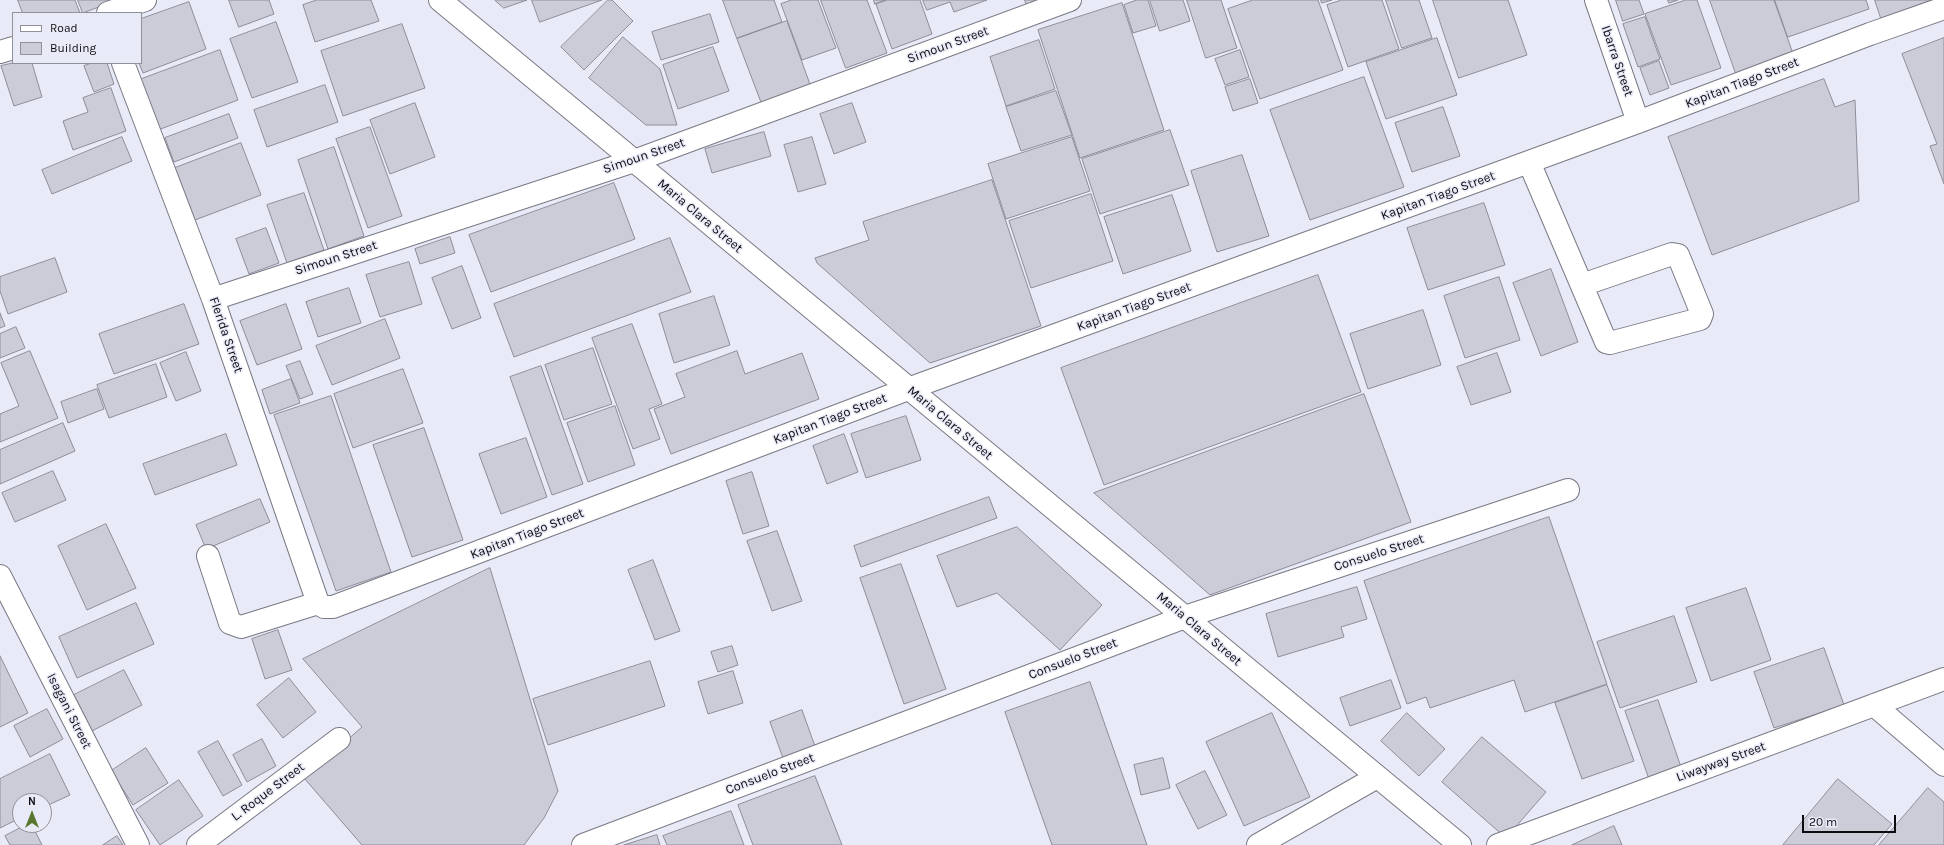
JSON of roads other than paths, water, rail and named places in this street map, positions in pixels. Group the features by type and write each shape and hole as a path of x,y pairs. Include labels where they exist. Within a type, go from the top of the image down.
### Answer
{"street":[{"path":"111,12 145,0"},
{"name":"Maria Clara Street","path":"440,0 1460,845"},
{"name":"Simoun Street","path":"213,299 634,161 1070,0"},
{"name":"Ibarra Street","path":"1596,0 1638,122"},
{"name":"Kapitan Tiago Street","path":"208,556 230,623 241,627 321,605 333,607 908,389 1638,122 1870,34 1944,8"},
{"path":"0,52 12,48"},
{"name":"Flerida Street","path":"123,64 213,299 321,605"},
{"path":"1529,162 1606,342 1610,343 1700,320 1702,314 1678,255 1672,254 1582,285"},
{"name":"Consuelo Street","path":"583,845 1184,617 1568,490"},
{"name":"Isagani Street","path":"0,576 138,845"},
{"name":"Liwayway Street","path":"1498,845 1944,679"},
{"path":"1874,704 1944,765"},
{"name":"L. Roque Street","path":"198,845 339,739"},
{"path":"1258,845 1378,777"}]}
